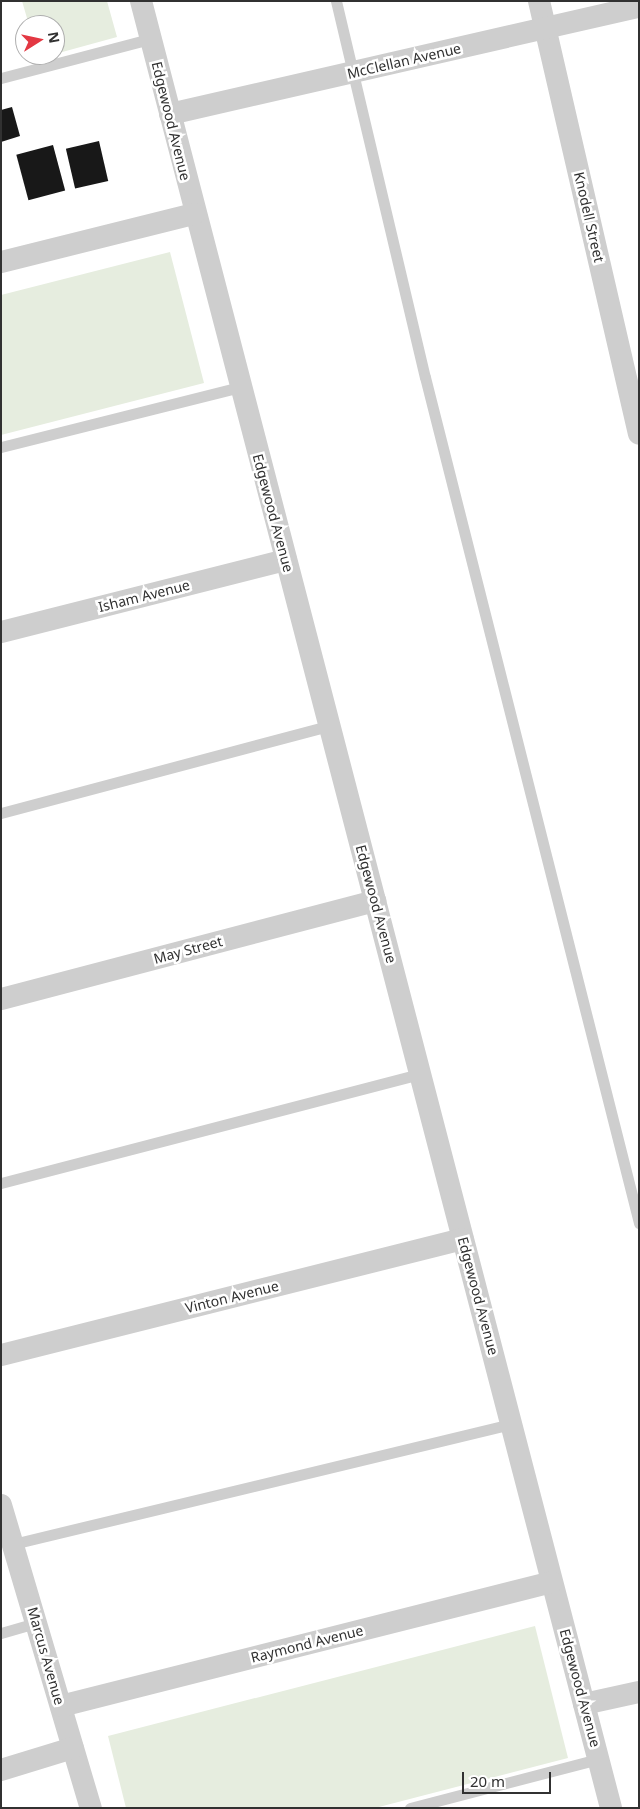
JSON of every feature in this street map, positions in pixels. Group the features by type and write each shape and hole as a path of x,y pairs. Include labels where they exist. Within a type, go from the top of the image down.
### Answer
{"street":[{"name":"Edgewood Avenue","path":"141,1 194,214 611,1808"},
{"name":"Knodell Street","path":"539,1 639,434"},
{"name":"McClellan Avenue","path":"170,114 639,7"},
{"path":"1,262 194,214"},
{"name":"Isham Avenue","path":"1,632 286,560"},
{"name":"May Street","path":"1,998 375,901"},
{"name":"Vinton Avenue","path":"1,1355 463,1239"},
{"name":"Marcus Avenue","path":"1,1504 91,1808"},
{"name":"Raymond Avenue","path":"61,1706 552,1582"},
{"path":"584,1704 639,1692"},
{"path":"1,1770 73,1748"}],"lane":[{"path":"336,1 425,377 639,1224"},
{"path":"1,78 150,39"},
{"path":"1,447 240,387"},
{"path":"1,813 329,726"},
{"path":"1,1183 420,1074"},
{"path":"13,1544 511,1424"},
{"path":"1,1633 36,1623"},
{"path":"410,1808 598,1759"}],"shaded area":[{"path":"22,1 107,1 117,37 65,51 65,15 26,15"},
{"path":"170,252 204,383 1,435 1,295"},
{"path":"535,1626 568,1758 375,1808 126,1808 108,1736"}],"building":[{"path":"12,107 20,136 1,142 1,110"},
{"path":"99,141 108,181 75,189 66,149"},
{"path":"53,145 65,190 28,200 16,155"}]}
